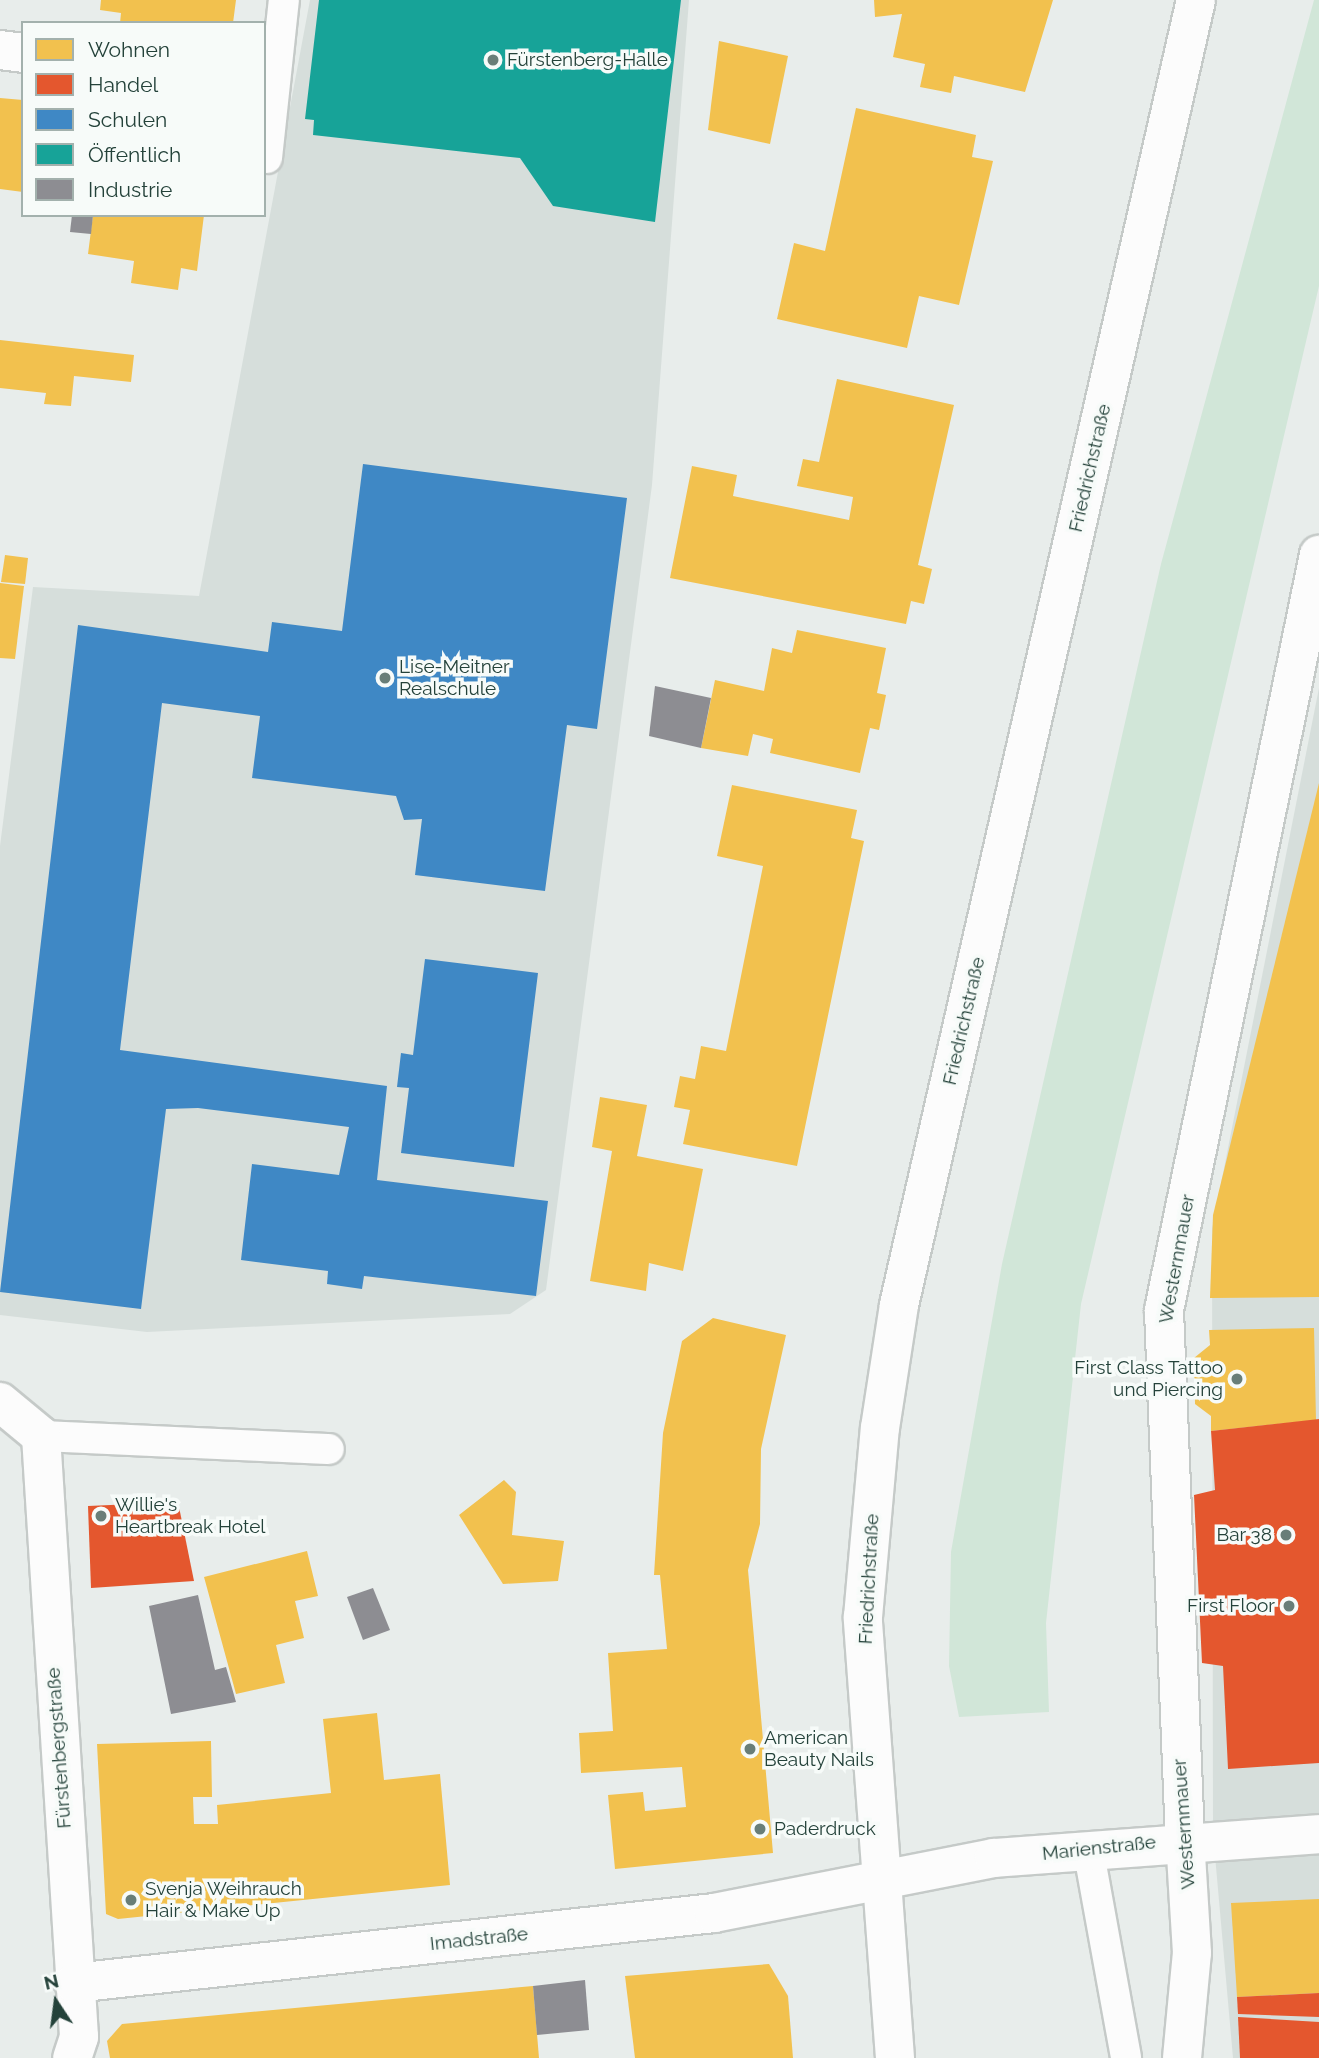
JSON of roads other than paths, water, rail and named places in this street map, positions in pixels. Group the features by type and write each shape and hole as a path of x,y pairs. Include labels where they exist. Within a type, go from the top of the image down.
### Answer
{"street":[{"name":"Friedrichstraße","path":"895,2058 863,1617 899,1305 1196,0"},
{"path":"0,50 21,53"},
{"name":"Westernmauer","path":"1182,2058 1192,1953 1164,1310 1317,577"},
{"path":"0,1402 41,1436"},
{"name":"Fürstenbergstraße","path":"41,1436 79,2037 72,2058"},
{"name":"Marienstraße","path":"880,1878 1088,1848 1185,1840 1319,1834"},
{"name":"Imadstraße","path":"74,1983 714,1913 880,1878"}],"lane":[{"path":"267,158 284,0"},
{"path":"41,1436 329,1449"},
{"path":"1088,1848 1126,2058"}],"place":[{"name":"Fürstenberg-Halle","path":"493,60"},
{"name":"Lise-Meitner Realschule","path":"385,678"},
{"name":"First Class Tattoo und Piercing","path":"1237,1379"},
{"name":"Willie's Heartbreak Hotel","path":"101,1516"},
{"name":"Bar 38","path":"1286,1535"},
{"name":"First Floor","path":"1289,1606"},
{"name":"American Beauty Nails","path":"750,1749"},
{"name":"Paderdruck","path":"760,1829"},
{"name":"Svenja Weihrauch Hair & Make Up","path":"131,1900"}]}
